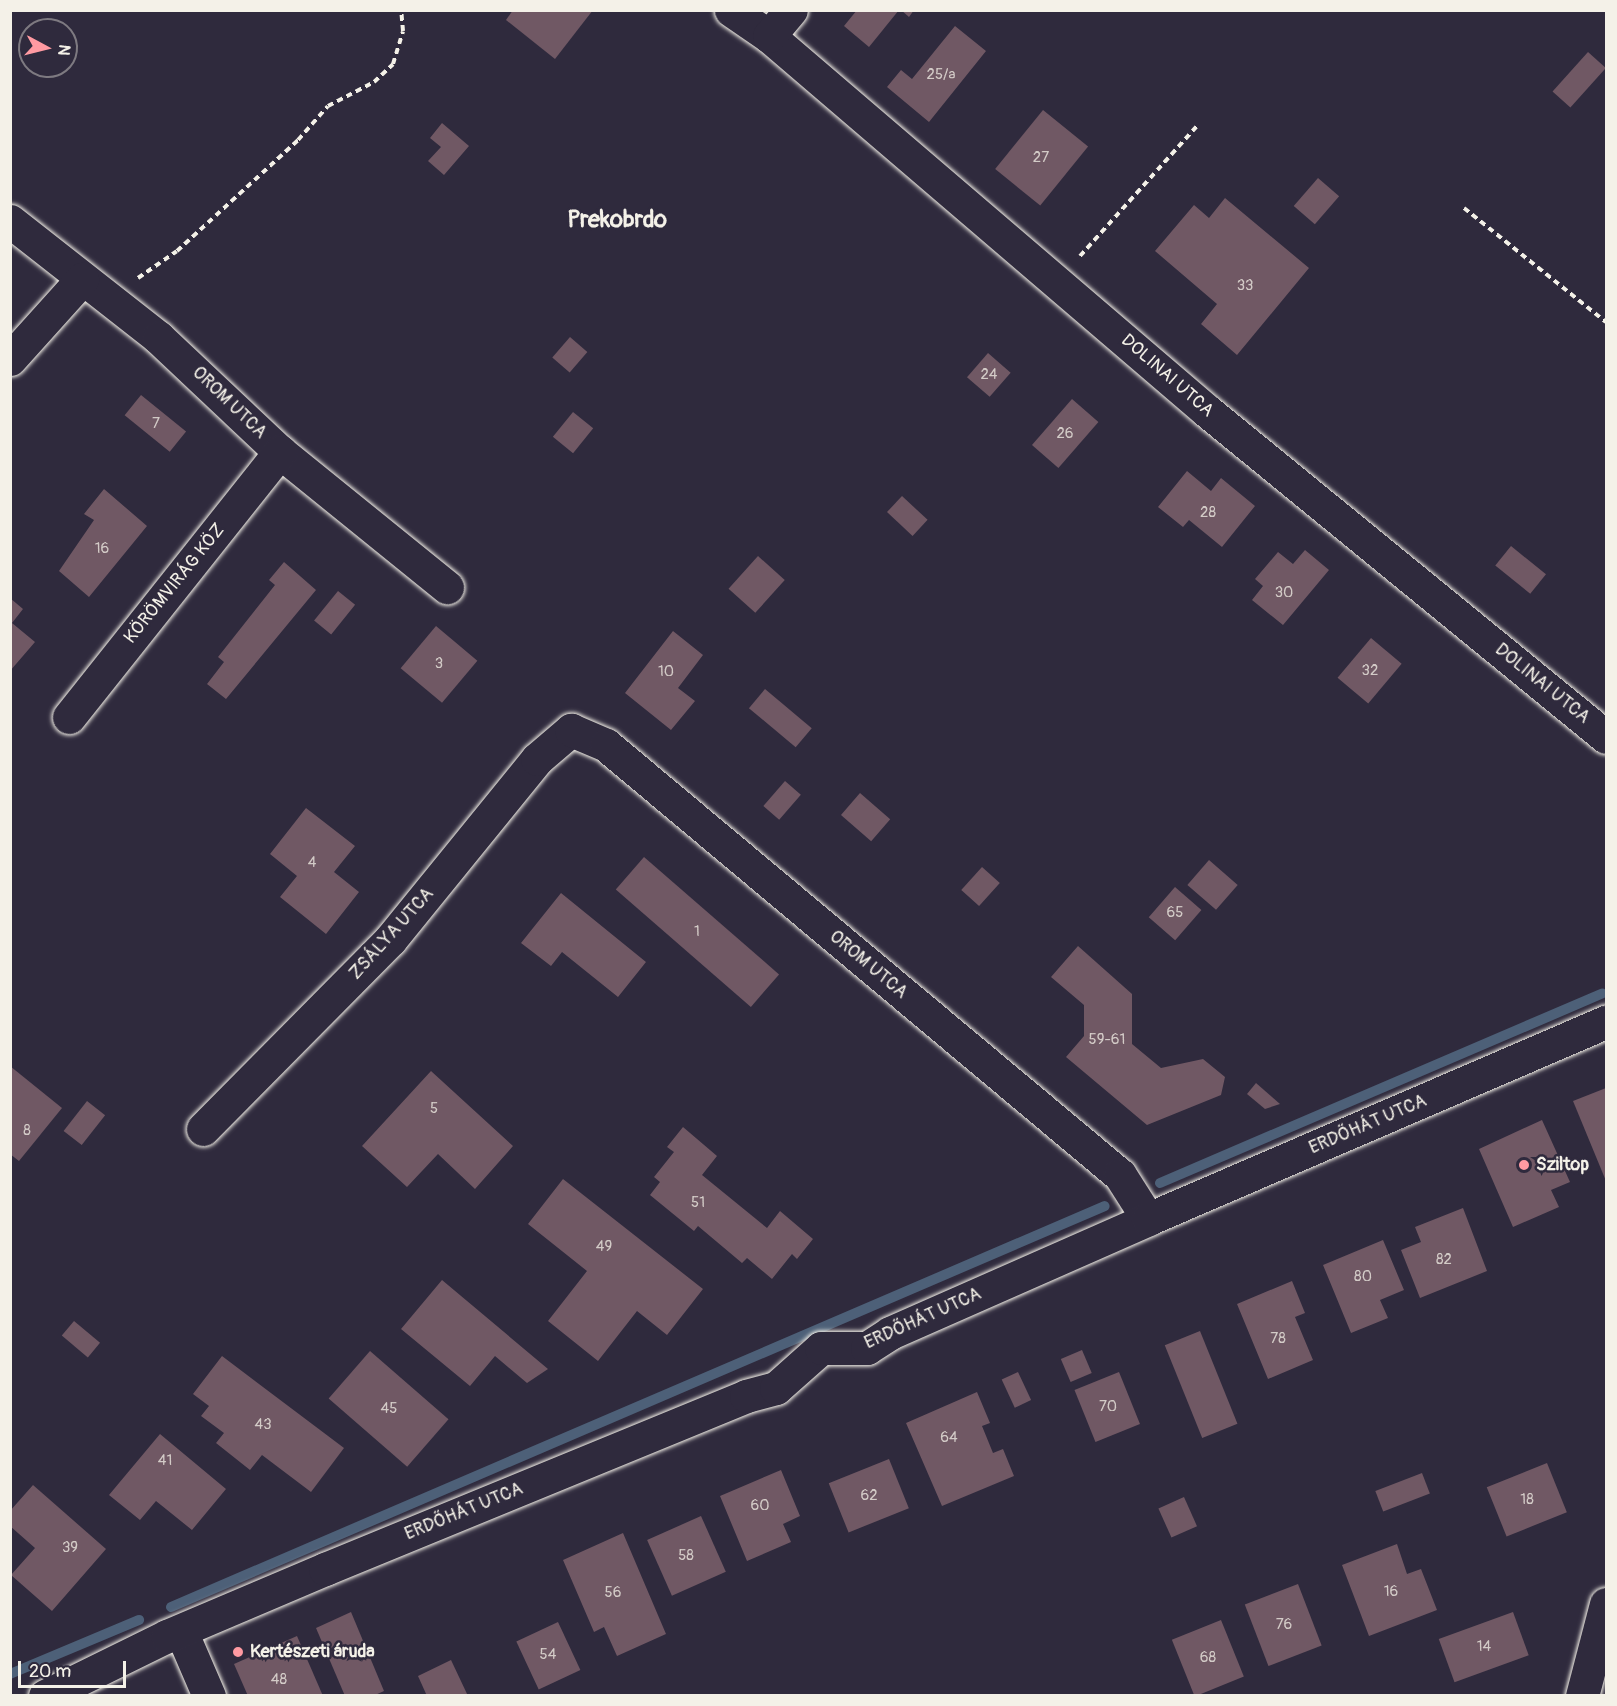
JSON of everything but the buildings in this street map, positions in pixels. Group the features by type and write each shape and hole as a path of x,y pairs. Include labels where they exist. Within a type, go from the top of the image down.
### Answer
{"street":[{"name":"DOLINAI UTCA","path":"731,10 769,36 1058,281 1207,411 1606,737"},
{"path":"769,36 791,10"},
{"name":"OROM UTCA","path":"10,221 176,353 280,452 447,586"},
{"path":"10,359 82,279"},
{"name":"KÖRÖMVIRÁG KÖZ","path":"69,717 280,452"},
{"name":"OROM UTCA","path":"571,730 606,745 1120,1175 1148,1219"},
{"name":"ZSÁLYA UTCA","path":"203,1129 390,940 537,759 571,730"},
{"name":"ERDŐHÁT UTCA","path":"45,1695 181,1631 325,1569 746,1396 776,1388 821,1348 867,1348 890,1333 1148,1219 1606,1022"},
{"path":"1582,1695 1606,1604"},
{"path":"181,1631 209,1695"}],"path":[{"path":"108,299 177,251 298,140 328,106 374,82 393,64 403,31 401,10"},
{"path":"1058,281 1197,126"},
{"path":"1464,208 1606,322"}],"waterway":[{"path":"1160,1183 1602,994"},
{"path":"171,1607 1105,1206"},
{"path":"10,1674 139,1620"}],"place":[{"name":"Sziltop","path":"1524,1165"},
{"name":"Kertészeti áruda","path":"238,1652"}],"district":[{"name":"Prekobrdo","path":"617,220"}]}
